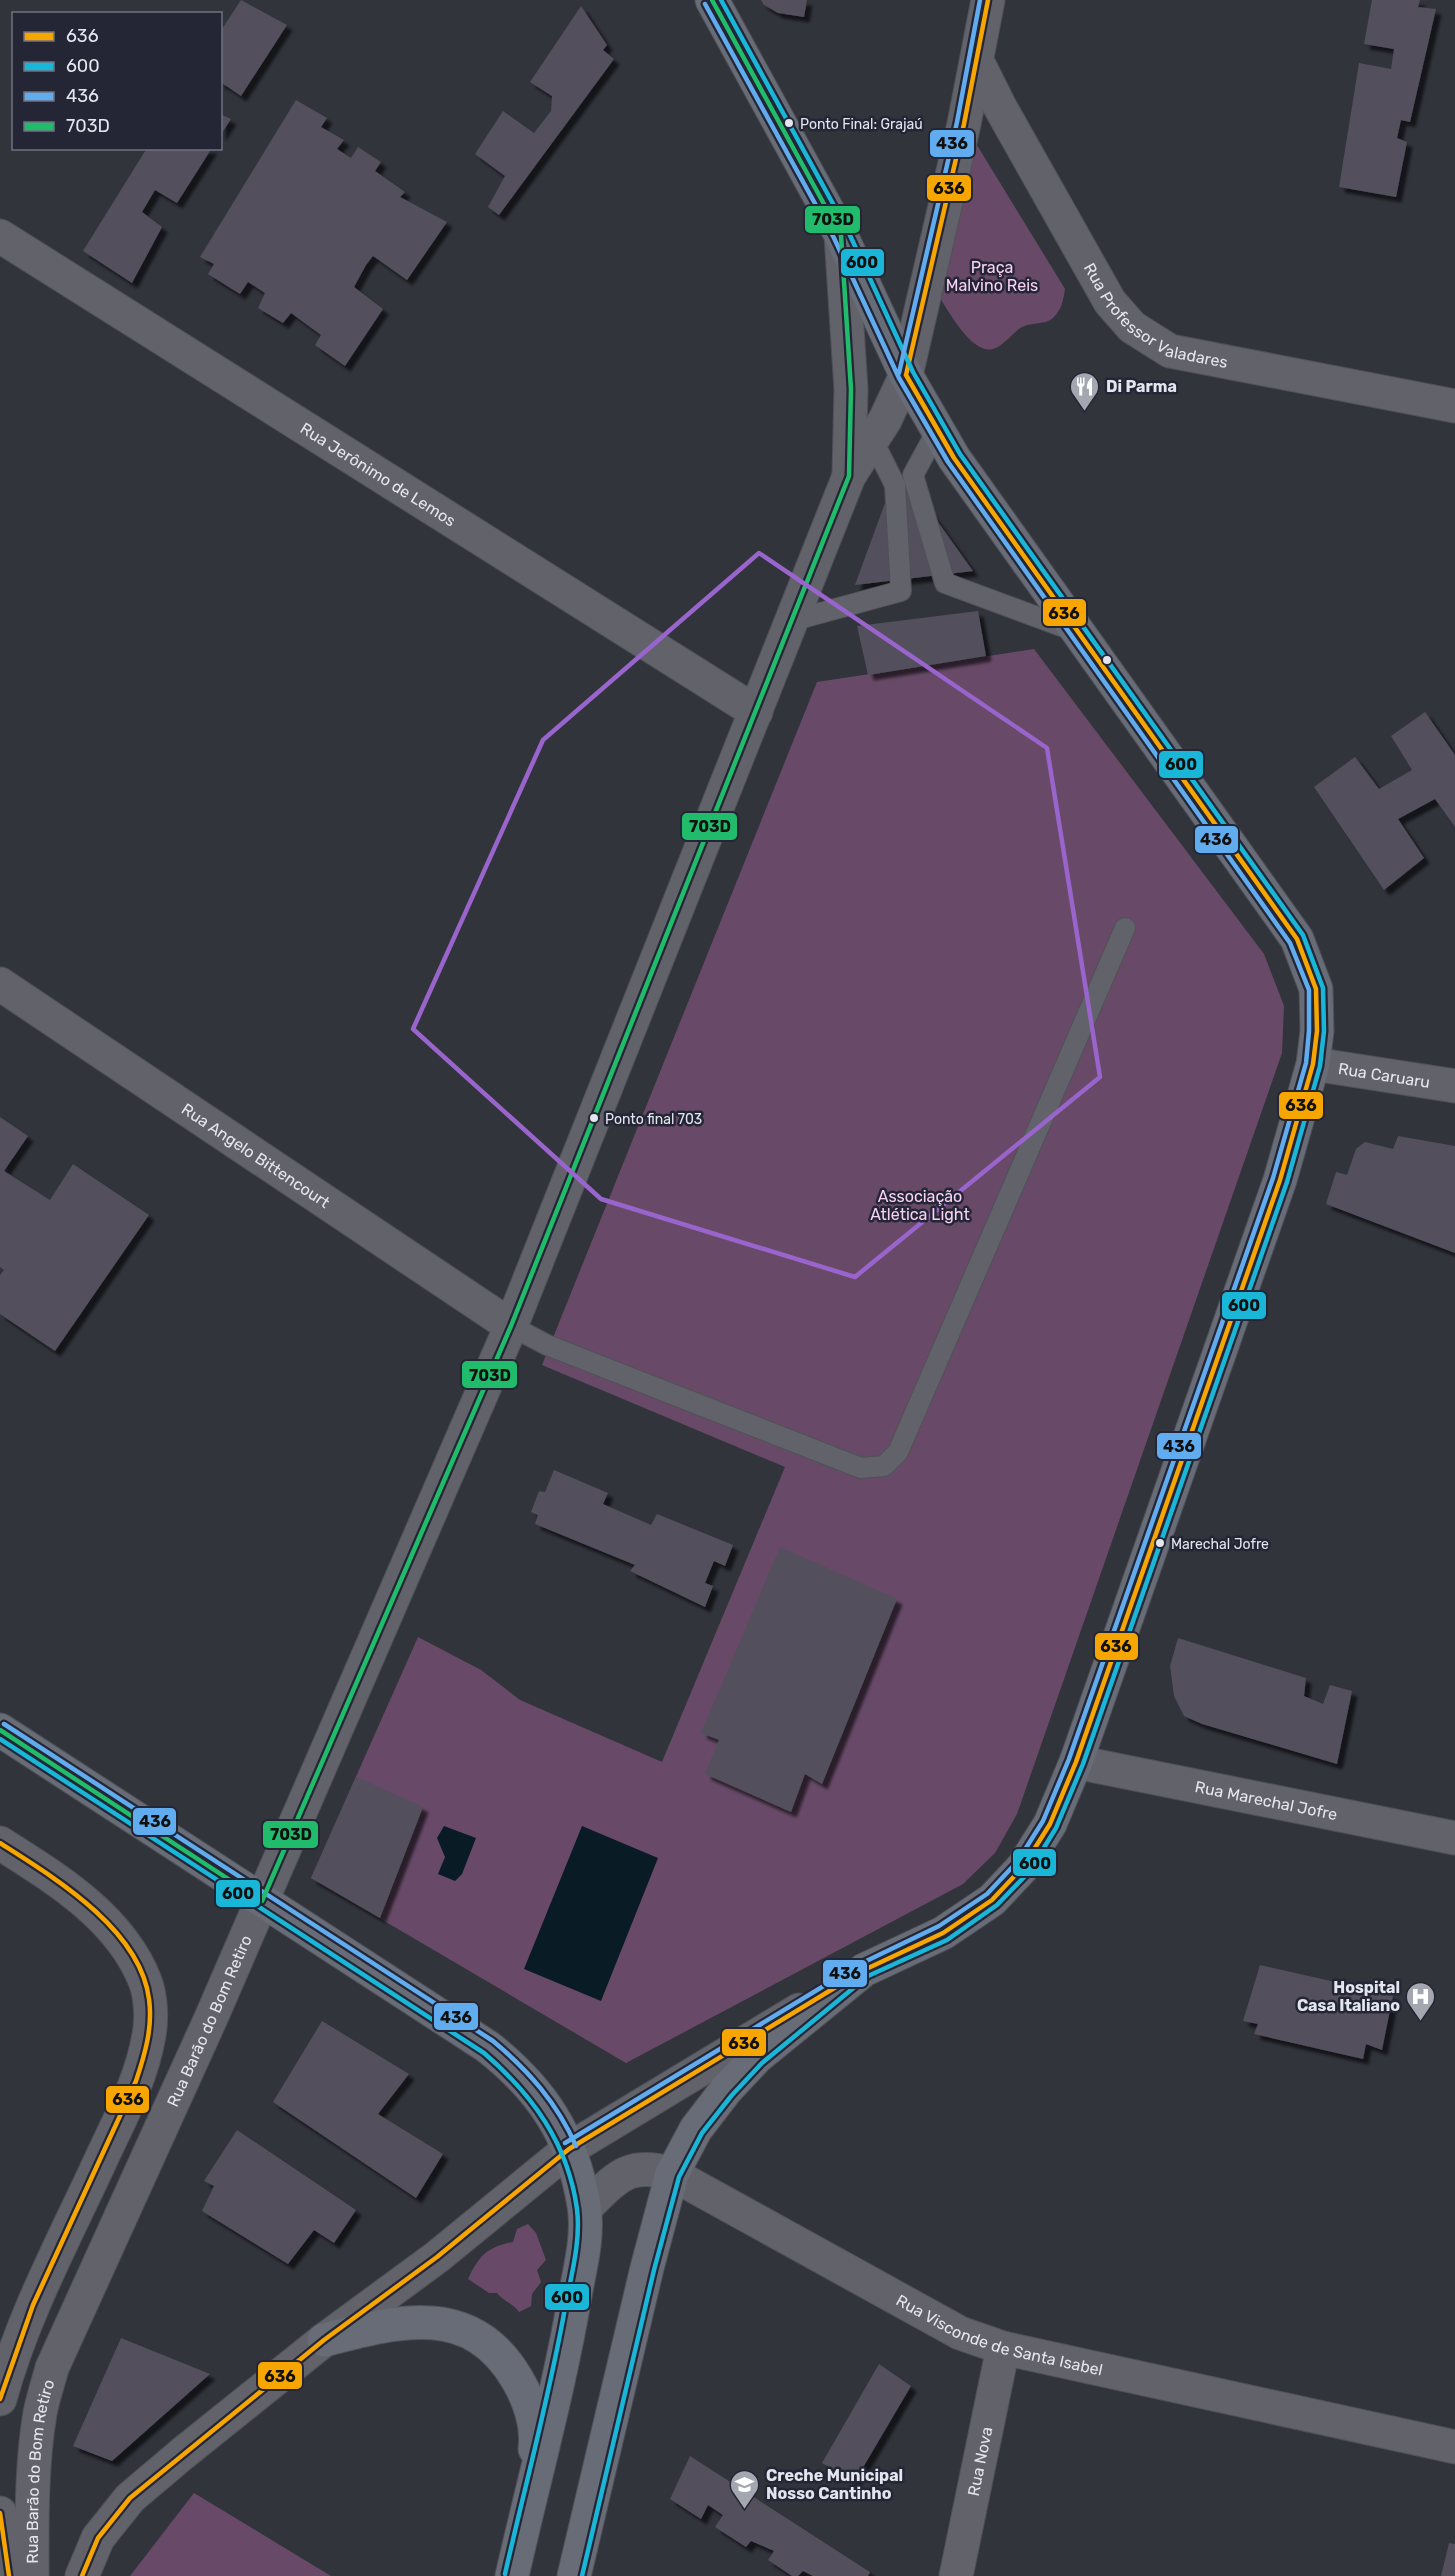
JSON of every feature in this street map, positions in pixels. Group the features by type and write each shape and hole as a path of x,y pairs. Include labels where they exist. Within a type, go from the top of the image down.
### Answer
{"main road":[{"name":"Rua Barão do Bom Retiro","path":"32,2576 33,2501 40,2412 52,2368 262,1901 511,1326 849,476 885,420 906,375 841,235 712,0"},
{"path":"82,2576 98,2538 130,2498 324,2340 437,2257 569,2149 864,1970 943,1933 992,1900 1023,1867 1050,1824 1076,1762 1280,1180 1313,1064 1317,1031 1316,989 1297,939 954,458 906,375 977,61 988,0"},
{"name":"Rua Professor Valadares","path":"977,61 1000,107 1110,302 1132,327 1170,351 1455,406"},
{"name":"Rua Barão do Bom Retiro","path":"841,235 851,389 849,476"},
{"name":"Rua Jerônimo de Lemos","path":"0,236 756,712"},
{"name":"Rua Angelo Bittencourt","path":"0,984 511,1326"},
{"name":"Rua Caruaru","path":"1313,1064 1455,1086"},
{"path":"0,1730 488,2047 513,2067 537,2093 560,2126 569,2149 585,2208 584,2245 565,2355 512,2576"},
{"name":"Rua Marechal Jofre","path":"1076,1762 1455,1838"},
{"path":"0,1843 58,1880 104,1919 132,1956 146,1983 150,2013 149,2035 136,2084 21,2335 0,2399"},
{"path":"574,2576 647,2268 672,2174 696,2129 726,2090 757,2057 864,1970"},
{"name":"Rua Visconde de Santa Isabel","path":"585,2208 627,2172 641,2168 672,2174 960,2333 1003,2348 1455,2447"},
{"path":"324,2340 382,2325 417,2322 454,2325 478,2336 506,2360 528,2401 536,2443 530,2497"},
{"name":"Rua Nova","path":"956,2576 1003,2348"},
{"name":"Rua Barão do Bom Retiro","path":"0,2513 9,2576"}],"lane":[{"path":"938,429 913,475 945,584 1078,632"},
{"path":"791,621 901,591 895,485 872,439"},
{"path":"511,1326 547,1346 861,1468 884,1466 898,1452 1125,928"}],"highlighted area":[{"path":"759,553 1047,748 1100,1077 855,1277 601,1199 413,1029 543,740"}],"green space":[{"name":"Praça Malvino Reis","path":"972,137 1065,289 1063,301 1053,318 1046,322 1022,327 998,347 992,349 980,347 966,336 932,285"},
{"name":"Associação Atlética Light","path":"1034,649 1264,954 1284,1006 1282,1053 1017,1814 995,1853 963,1884 626,2063 311,1878 418,1637 481,1670 520,1700 662,1762 785,1467 542,1365 817,682"},
{"path":"528,2224 536,2233 546,2260 537,2270 541,2282 532,2294 531,2306 519,2312 497,2293 489,2293 468,2279 476,2264 485,2254 513,2242 517,2229"},
{"path":"194,2493 331,2576 130,2576"}],"water":[{"path":"444,1826 476,1838 462,1874 455,1881 438,1874 445,1857 437,1838"},
{"path":"582,1826 658,1858 601,2001 524,1969"}],"building":[{"path":"241,0 287,25 241,96 222,83 222,29"},
{"path":"761,0 807,0 804,17 778,13 764,5"},
{"path":"1372,0 1420,0 1418,7 1436,9 1410,122 1401,120 1397,138 1407,142 1396,197 1339,187 1359,63 1391,69 1394,49 1364,44"},
{"path":"581,6 607,45 603,50 614,59 499,215 488,207 505,176 475,154 503,111 534,133 551,111 552,96 530,82"},
{"path":"296,100 327,118 321,127 344,140 337,149 351,158 358,147 381,162 375,171 405,192 400,197 447,222 407,280 373,256 366,265 354,287 383,309 345,366 315,345 321,335 291,313 283,323 258,308 265,293 248,282 240,294 208,274 214,264 200,257"},
{"path":"222,115 231,119 222,133"},
{"path":"146,150 211,150 177,203 155,190 142,212 162,227 132,283 83,251"},
{"path":"913,487 973,571 855,585 889,492"},
{"path":"978,611 986,656 868,675 857,626"},
{"path":"1425,712 1455,755 1455,827 1435,799 1398,819 1424,858 1384,890 1314,787 1355,757 1379,789 1412,770 1391,736"},
{"path":"0,1117 28,1136 4,1171 50,1200 73,1164 149,1215 55,1351 0,1314 0,1275 4,1270 0,1267"},
{"path":"1398,1136 1455,1146 1455,1253 1326,1204 1336,1172 1347,1175 1356,1149 1365,1142 1393,1149"},
{"path":"554,1470 608,1493 603,1504 651,1525 657,1514 733,1545 725,1566 714,1561 705,1583 713,1586 705,1607 630,1571 635,1565 535,1524 538,1515 531,1512 539,1491 545,1492"},
{"path":"780,1547 897,1599 822,1784 805,1774 791,1812 705,1774 719,1740 701,1733"},
{"path":"1178,1638 1306,1678 1304,1696 1323,1704 1330,1685 1352,1691 1337,1764 1202,1724 1184,1716 1174,1696 1170,1666"},
{"path":"356,1777 423,1807 380,1918 311,1878"},
{"path":"1260,1965 1393,1995 1382,2050 1366,2044 1363,2059 1254,2034 1258,2024 1243,2021"},
{"path":"322,2021 409,2074 378,2114 443,2154 416,2198 273,2102"},
{"path":"237,2130 356,2210 334,2243 314,2230 288,2264 202,2211 214,2186 204,2181"},
{"path":"121,2338 210,2374 112,2461 73,2446"},
{"path":"879,2364 911,2386 855,2481 822,2463"},
{"path":"690,2456 870,2572 868,2576 813,2576 803,2571 798,2576 792,2576 768,2560 774,2551 751,2541 746,2547 715,2527 723,2515 708,2505 701,2519 670,2499"},
{"path":"1449,2543 1455,2544 1455,2576 1441,2576"}],"transit line":[{"name":"703D","path":"0,1730 262,1901 511,1326 849,476 851,389 841,235 712,0"},
{"name":"600","path":"582,2576 654,2270 679,2177 702,2133 732,2095 762,2063 868,1976 947,1940 997,1905 1029,1872 1056,1828 1083,1764 1287,1182 1320,1066 1324,1031 1323,988 1303,935 960,454 913,372 848,231 721,0"},
{"name":"436","path":"899,373 957,122 980,0"},
{"name":"636","path":"906,375 964,124 988,0"},
{"name":"436","path":"565,2143 860,1964 939,1926 987,1894 1017,1862 1043,1821 1069,1759 1273,1178 1306,1063 1309,1031 1309,990 1290,943 948,462 899,378 834,238 705,4"},
{"name":"636","path":"82,2576 98,2538 130,2498 324,2340 437,2257 569,2149 864,1970 943,1933 992,1900 1023,1867 1050,1824 1076,1762 1280,1180 1313,1064 1317,1031 1316,989 1297,939 954,458 906,375"},
{"name":"436","path":"4,1724 493,2041 541,2089 560,2116 576,2146"},
{"name":"600","path":"0,1739 484,2053 518,2086 546,2122 566,2163 572,2185 578,2221 577,2246 552,2375 505,2574"},
{"name":"636","path":"0,1843 69,1889 112,1928 130,1950 142,1974 150,2009 147,2040 136,2081 33,2305 0,2399"},
{"name":"636","path":"0,2513 9,2576"}],"place":[{"name":"Ponto Final: Grajaú","path":"789,123"},
{"name":"Di Parma","path":"1085,412"},
{"name":"Ponto final 703","path":"594,1118"},
{"name":"Marechal Jofre","path":"1160,1543"},
{"name":"Hospital Casa Italiano","path":"1421,2022"},
{"name":"Creche Municipal Nosso Cantinho","path":"745,2510"}]}
